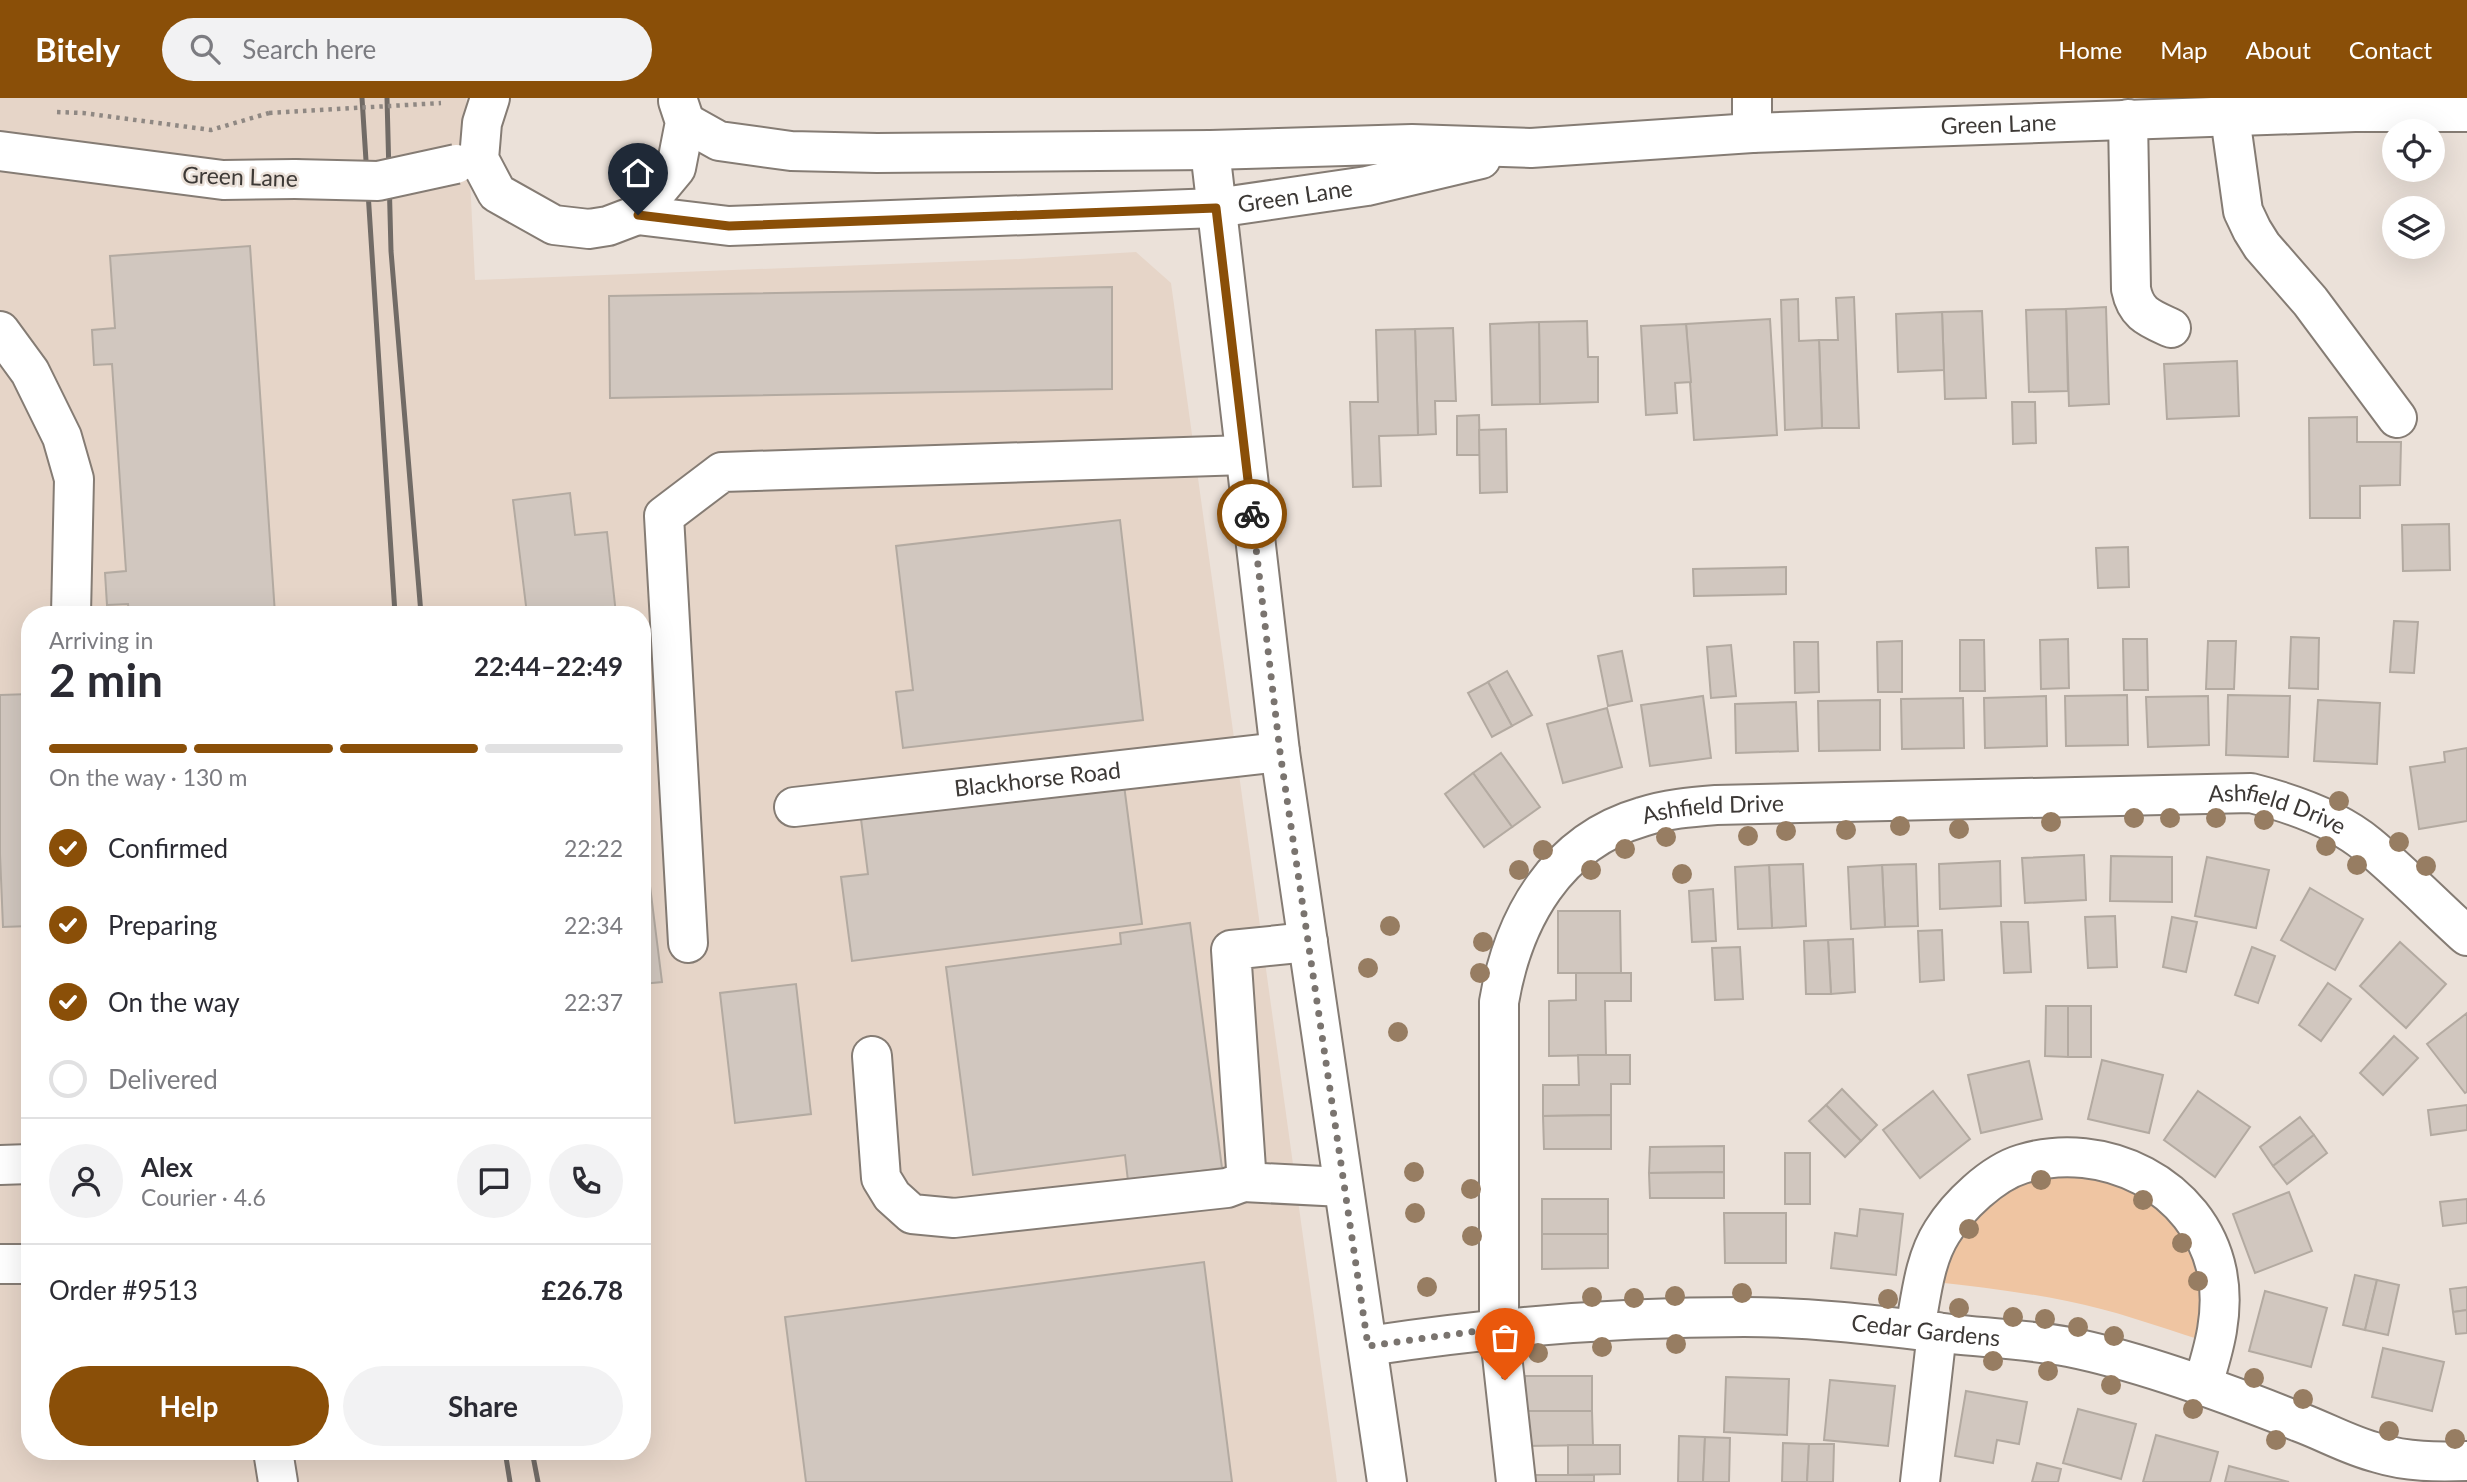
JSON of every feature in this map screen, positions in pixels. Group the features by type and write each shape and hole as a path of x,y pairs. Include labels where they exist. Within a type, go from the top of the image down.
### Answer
{"street":[{"path":"467,161 490,98"},
{"name":"Green Lane","path":"0,151 223,180 378,181 467,161 497,193 554,225 589,229 608,226 638,215 729,226 1216,208 1367,186 1531,148 1752,116 2128,119 2230,117 2355,105 2467,112"},
{"name":"Green Lane","path":"638,215 676,168 681,110"},
{"name":"Green Lane","path":"681,110 719,141 791,151 891,153 1210,150 1412,144 1531,148"},
{"path":"2230,117 2243,211 2252,230 2262,246 2311,301 2397,418"},
{"path":"2128,119 2132,296 2134,304 2144,314 2171,328"},
{"path":"1210,150 1280,752 1387,1482"},
{"path":"0,331 35,383 62,437 74,479 71,606"},
{"path":"688,943 664,516 722,472 1245,455"},
{"name":"Blackhorse Road","path":"794,807 1280,752"},
{"name":"Ashfield Drive","path":"1516,1482 1499,1328 1500,1002 1505,971 1528,909 1552,875 1604,831 1652,814 1716,805 2251,793 2286,802 2326,820 2366,843 2467,936"},
{"path":"1243,1182 1246,1168 1231,950 1268,944 1308,942"},
{"path":"873,1056 881,1178 892,1196 912,1214 954,1218 1227,1188 1243,1182 1343,1187"},
{"path":"1920,1482 1927,1266 1940,1234 1961,1206 1980,1188 2020,1164 2060,1156 2100,1159 2132,1170 2163,1186 2189,1213 2208,1244 2217,1273 2221,1315 2203,1387"},
{"path":"0,1165 21,1164"},
{"path":"0,1264 21,1264"},
{"name":"Cedar Gardens","path":"1368,1346 1499,1328 1652,1319 1746,1317 1825,1321 1926,1331 2068,1347 2203,1387 2378,1453 2409,1460 2467,1461"},
{"path":"274,1460 278,1482"}],"path":[{"path":"55,112 83,113 211,130 269,113 441,103"}],"shaded area":[{"path":"0,98 466,98 475,280 1136,252 1171,283 1337,1482 0,1482"},
{"path":"2065,1170 2130,1185 2183,1230 2206,1290 2201,1340 2084,1305 2018,1292 1935,1282 1949,1247 1992,1194"}],"building":[{"path":"250,246 274,606 107,605 105,573 126,571 112,364 94,365 92,330 115,328 110,256"},
{"path":"1112,287 1112,389 610,398 609,296"},
{"path":"1854,297 1859,428 1822,428 1819,340 1838,340 1836,298"},
{"path":"1798,299 1799,341 1819,340 1822,428 1785,430 1781,300"},
{"path":"2106,307 2109,404 2069,406 2066,309"},
{"path":"2066,309 2068,391 2029,392 2026,310"},
{"path":"1982,311 1986,398 1945,399 1942,312"},
{"path":"1942,312 1944,370 1898,372 1896,314"},
{"path":"1770,319 1777,435 1694,440 1686,324"},
{"path":"1587,321 1588,357 1598,357 1598,402 1540,404 1539,322"},
{"path":"1539,322 1540,404 1492,405 1490,324"},
{"path":"1686,324 1691,382 1675,383 1677,413 1646,415 1641,326"},
{"path":"1453,328 1456,401 1435,401 1436,434 1418,435 1415,329"},
{"path":"1415,329 1418,435 1379,436 1381,486 1353,487 1350,402 1378,402 1376,330"},
{"path":"2237,361 2239,416 2167,419 2164,364"},
{"path":"2012,402 2035,402 2036,443 2013,444"},
{"path":"1479,415 1480,455 1457,455 1457,416"},
{"path":"2357,417 2357,442 2401,442 2400,485 2360,486 2360,518 2310,518 2309,418"},
{"path":"1506,429 1507,492 1480,493 1479,430"},
{"path":"570,493 575,535 607,532 615,606 526,606 513,500"},
{"path":"1120,520 1143,720 903,748 896,692 913,690 896,546"},
{"path":"2449,524 2450,570 2403,571 2402,525"},
{"path":"2128,547 2129,587 2098,588 2096,548"},
{"path":"1786,567 1786,594 1694,596 1693,569"},
{"path":"2394,621 2418,622 2414,673 2390,672"},
{"path":"2291,637 2319,638 2318,689 2289,688"},
{"path":"2068,639 2069,688 2041,689 2040,640"},
{"path":"2123,639 2147,639 2148,690 2124,690"},
{"path":"1960,640 1984,640 1985,691 1960,691"},
{"path":"1902,641 1902,692 1878,692 1877,642"},
{"path":"2208,641 2236,641 2234,689 2206,689"},
{"path":"1794,642 1818,642 1819,692 1795,693"},
{"path":"1731,645 1736,696 1711,698 1707,647"},
{"path":"1622,651 1632,701 1608,706 1598,656"},
{"path":"1507,671 1532,715 1512,726 1488,682"},
{"path":"1488,682 1512,726 1492,737 1468,693"},
{"path":"21,694 21,926 3,927 0,695"},
{"path":"2127,695 2128,745 2066,746 2065,696"},
{"path":"2228,695 2290,696 2288,757 2226,755"},
{"path":"1703,696 1711,758 1650,766 1641,705"},
{"path":"2046,696 2047,746 1985,748 1984,698"},
{"path":"2208,696 2209,745 2148,747 2146,697"},
{"path":"1963,698 1964,748 1902,749 1901,699"},
{"path":"1880,700 1880,750 1819,751 1818,701"},
{"path":"2318,700 2380,703 2377,764 2314,761"},
{"path":"1796,702 1798,751 1736,753 1735,704"},
{"path":"1607,708 1622,767 1563,783 1547,724"},
{"path":"2467,748 2467,821 2419,829 2410,767 2445,762 2444,752"},
{"path":"1501,753 1540,807 1512,827 1473,773"},
{"path":"1473,773 1512,827 1484,847 1445,794"},
{"path":"1124,785 1142,924 852,961 841,877 868,874 861,819"},
{"path":"2084,855 2086,900 2025,903 2022,858"},
{"path":"2111,856 2172,857 2172,902 2110,901"},
{"path":"2207,857 2269,870 2256,928 2195,916"},
{"path":"2000,861 2001,906 1940,909 1939,864"},
{"path":"1803,864 1806,926 1772,928 1769,865"},
{"path":"1916,864 1918,926 1885,927 1882,865"},
{"path":"1769,865 1772,928 1738,929 1735,867"},
{"path":"1882,865 1885,927 1851,929 1848,867"},
{"path":"2310,888 2363,919 2335,970 2281,940"},
{"path":"1713,889 1716,941 1692,942 1689,891"},
{"path":"651,894 662,982 651,983"},
{"path":"1558,911 1620,911 1621,973 1558,973"},
{"path":"2115,916 2117,967 2088,968 2085,917"},
{"path":"2172,917 2197,922 2186,972 2163,967"},
{"path":"2001,922 2028,922 2031,972 2004,973"},
{"path":"1190,923 1222,1168 1128,1181 1125,1155 973,1175 946,967 1121,944 1120,933"},
{"path":"1942,930 1944,980 1920,982 1918,931"},
{"path":"1853,939 1855,992 1831,994 1828,940"},
{"path":"1828,940 1831,994 1806,994 1804,941"},
{"path":"2400,942 2446,984 2406,1028 2360,986"},
{"path":"1740,947 1743,999 1715,1000 1712,948"},
{"path":"2252,947 2275,956 2258,1003 2235,995"},
{"path":"1576,973 1631,973 1631,1001 1605,1001 1606,1055 1549,1056 1549,1001 1576,1000"},
{"path":"2328,983 2351,999 2321,1041 2299,1025"},
{"path":"796,984 811,1114 735,1123 720,993"},
{"path":"2046,1006 2068,1006 2068,1057 2045,1056"},
{"path":"2068,1006 2091,1006 2091,1057 2068,1057"},
{"path":"2467,1013 2467,1092 2465,1093 2427,1044"},
{"path":"2394,1036 2418,1058 2383,1095 2360,1073"},
{"path":"1578,1055 1630,1055 1630,1084 1611,1084 1611,1115 1543,1116 1543,1085 1579,1085"},
{"path":"2102,1060 2163,1075 2149,1133 2088,1119"},
{"path":"2029,1061 2042,1119 1981,1133 1968,1075"},
{"path":"1842,1089 1877,1125 1861,1141 1826,1105"},
{"path":"1933,1091 1970,1139 1920,1178 1883,1130"},
{"path":"2198,1091 2250,1127 2215,1177 2164,1140"},
{"path":"1826,1105 1861,1141 1845,1157 1809,1121"},
{"path":"2467,1105 2467,1130 2431,1135 2428,1110"},
{"path":"1611,1115 1611,1149 1544,1149 1543,1116"},
{"path":"2300,1117 2314,1135 2273,1166 2260,1147"},
{"path":"2314,1135 2327,1153 2287,1184 2273,1166"},
{"path":"1724,1146 1724,1172 1649,1173 1650,1147"},
{"path":"1785,1153 1810,1153 1810,1204 1785,1204"},
{"path":"1724,1172 1724,1198 1650,1198 1649,1173"},
{"path":"2289,1192 2312,1251 2255,1273 2233,1214"},
{"path":"1542,1199 1608,1199 1608,1234 1542,1234"},
{"path":"2467,1199 2467,1223 2443,1226 2440,1202"},
{"path":"1860,1209 1903,1214 1896,1275 1831,1268 1835,1233 1857,1236"},
{"path":"1724,1213 1786,1213 1786,1263 1725,1263"},
{"path":"1542,1234 1608,1234 1608,1268 1542,1269"},
{"path":"1204,1262 1232,1482 806,1482 785,1317"},
{"path":"2355,1275 2377,1280 2365,1330 2343,1325"},
{"path":"2377,1280 2399,1285 2388,1335 2365,1330"},
{"path":"2467,1287 2467,1310 2453,1312 2450,1289"},
{"path":"2265,1291 2327,1308 2311,1367 2249,1351"},
{"path":"2467,1310 2467,1333 2456,1334 2453,1312"},
{"path":"2383,1348 2444,1362 2432,1411 2372,1397"},
{"path":"1525,1376 1592,1376 1592,1411 1525,1411"},
{"path":"1726,1377 1789,1379 1787,1435 1724,1432"},
{"path":"1830,1380 1895,1386 1888,1446 1824,1440"},
{"path":"1966,1391 2027,1402 2019,1444 1997,1440 1993,1463 1955,1456"},
{"path":"2078,1409 2136,1424 2121,1479 2063,1463"},
{"path":"1525,1411 1592,1411 1593,1445 1525,1446"},
{"path":"2156,1435 2218,1452 2210,1482 2143,1482"},
{"path":"1679,1436 1705,1437 1703,1482 1678,1482"},
{"path":"1705,1437 1730,1438 1729,1482 1703,1482"},
{"path":"1783,1443 1809,1444 1807,1482 1782,1482"},
{"path":"1809,1444 1834,1444 1833,1482 1807,1482"},
{"path":"1568,1445 1620,1445 1620,1474 1568,1475"},
{"path":"2037,1463 2061,1469 2058,1482 2032,1482"},
{"path":"2229,1466 2289,1482 2225,1482"},
{"path":"1531,1475 1594,1475 1594,1482 1531,1482"}],"railway":[{"path":"362,98 394,606"},
{"path":"387,98 391,251 420,606"},
{"path":"506,1460 510,1482"},
{"path":"534,1460 538,1482"}],"way so far":[{"path":"1252,514 1280,752 1368,1346 1499,1328 1505,1380"}],"route":[{"path":"638,215 729,226 1216,208 1252,514"}]}
